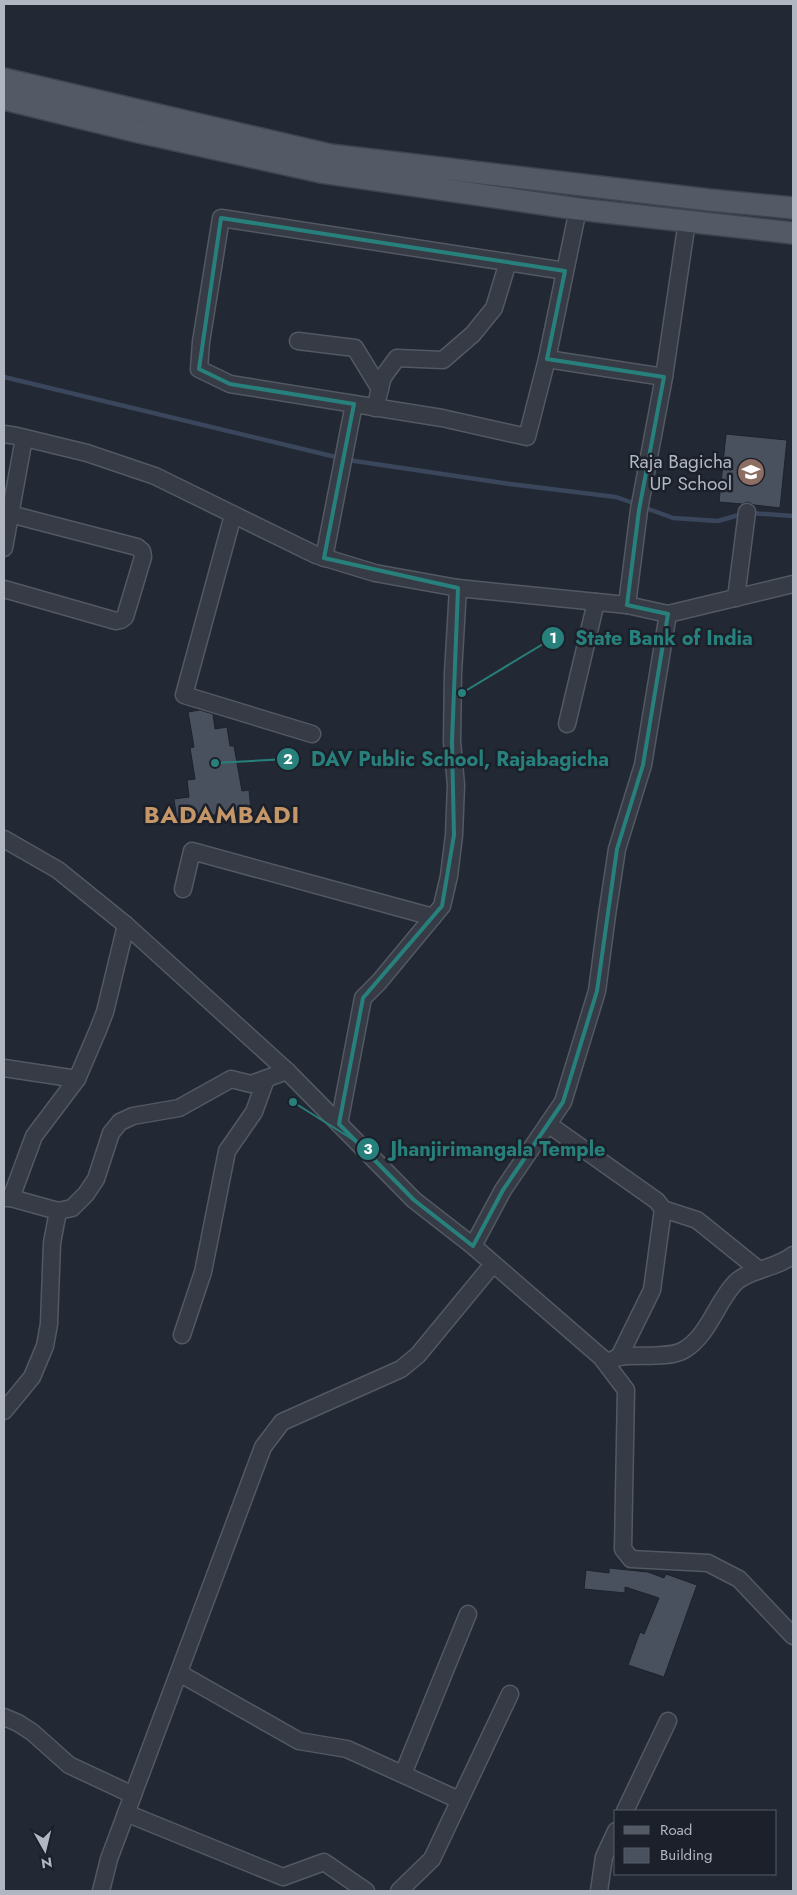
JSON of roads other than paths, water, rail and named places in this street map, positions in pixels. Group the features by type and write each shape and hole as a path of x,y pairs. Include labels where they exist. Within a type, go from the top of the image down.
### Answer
{"main road":[{"path":"4,80 330,155 709,200 793,208"},
{"path":"4,98 138,132 321,172 578,209 793,233"}],"street":[{"path":"565,271 221,218 201,342 199,368 230,384 442,418 527,437 546,359 565,271 578,209"},
{"path":"627,606 638,510 664,377 687,220"},
{"path":"375,408 383,377 397,358 443,360 473,334 494,308 508,262"},
{"path":"298,342 355,348 380,389"},
{"path":"546,359 664,377"},
{"path":"324,558 354,404"},
{"path":"4,434 87,454 155,476 316,555 375,573 458,588 596,602 668,614 793,584"},
{"path":"4,548 24,438"},
{"path":"736,598 747,512"},
{"path":"4,589 116,621 121,620 126,617 144,557 142,551 136,547 10,514"},
{"path":"233,515 184,695 312,734"},
{"path":"339,1124 363,998 379,982 442,906 449,876 454,835 456,785 452,742 458,588"},
{"path":"567,724 596,602"},
{"path":"473,1246 503,1190 563,1102 597,990 617,848 643,765 668,614"},
{"path":"4,839 58,870 126,925 287,1071 414,1200 473,1246 601,1357 613,1360 683,1351 697,1339 736,1282 759,1270 787,1261 793,1256"},
{"path":"183,889 192,851 433,917"},
{"path":"126,925 105,1012 77,1079 34,1136 7,1198 58,1211 72,1208 86,1194 96,1179 112,1133 120,1122 133,1116 179,1108 231,1079 251,1084 287,1071"},
{"path":"4,1068 77,1079"},
{"path":"182,1335 203,1272 227,1151 254,1112 266,1079"},
{"path":"548,1124 657,1201 663,1208 697,1220 759,1270"},
{"path":"613,1360 652,1290 663,1208"},
{"path":"4,1411 32,1377 45,1346 49,1324 52,1243 58,1211"},
{"path":"101,1891 109,1858 263,1447 282,1422 401,1369 418,1355 493,1264"},
{"path":"613,1360 626,1390 623,1548 631,1559 708,1563 739,1579 793,1636"},
{"path":"403,1774 468,1614"},
{"path":"179,1673 300,1741 347,1749 459,1800"},
{"path":"399,1891 432,1859 510,1694"},
{"path":"4,1717 32,1732 69,1765 133,1795"},
{"path":"625,1810 668,1721"},
{"path":"126,1813 283,1877 324,1862 366,1891"},
{"path":"599,1891 604,1857 614,1835"}],"waterway":[{"path":"4,377 340,458"},
{"path":"348,460 510,484 616,497 636,504"},
{"path":"643,507 673,518 718,521 742,514"},
{"path":"750,513 793,516"}],"place":[{"name":"Raja Bagicha UP School","path":"751,472"},
{"name":"State Bank of India","path":"462,693"},
{"name":"DAV Public School, Rajabagicha","path":"215,763"},
{"name":"Jhanjirimangala Temple","path":"293,1102"}],"district":[{"name":"BADAMBADI","path":"222,814"}]}
